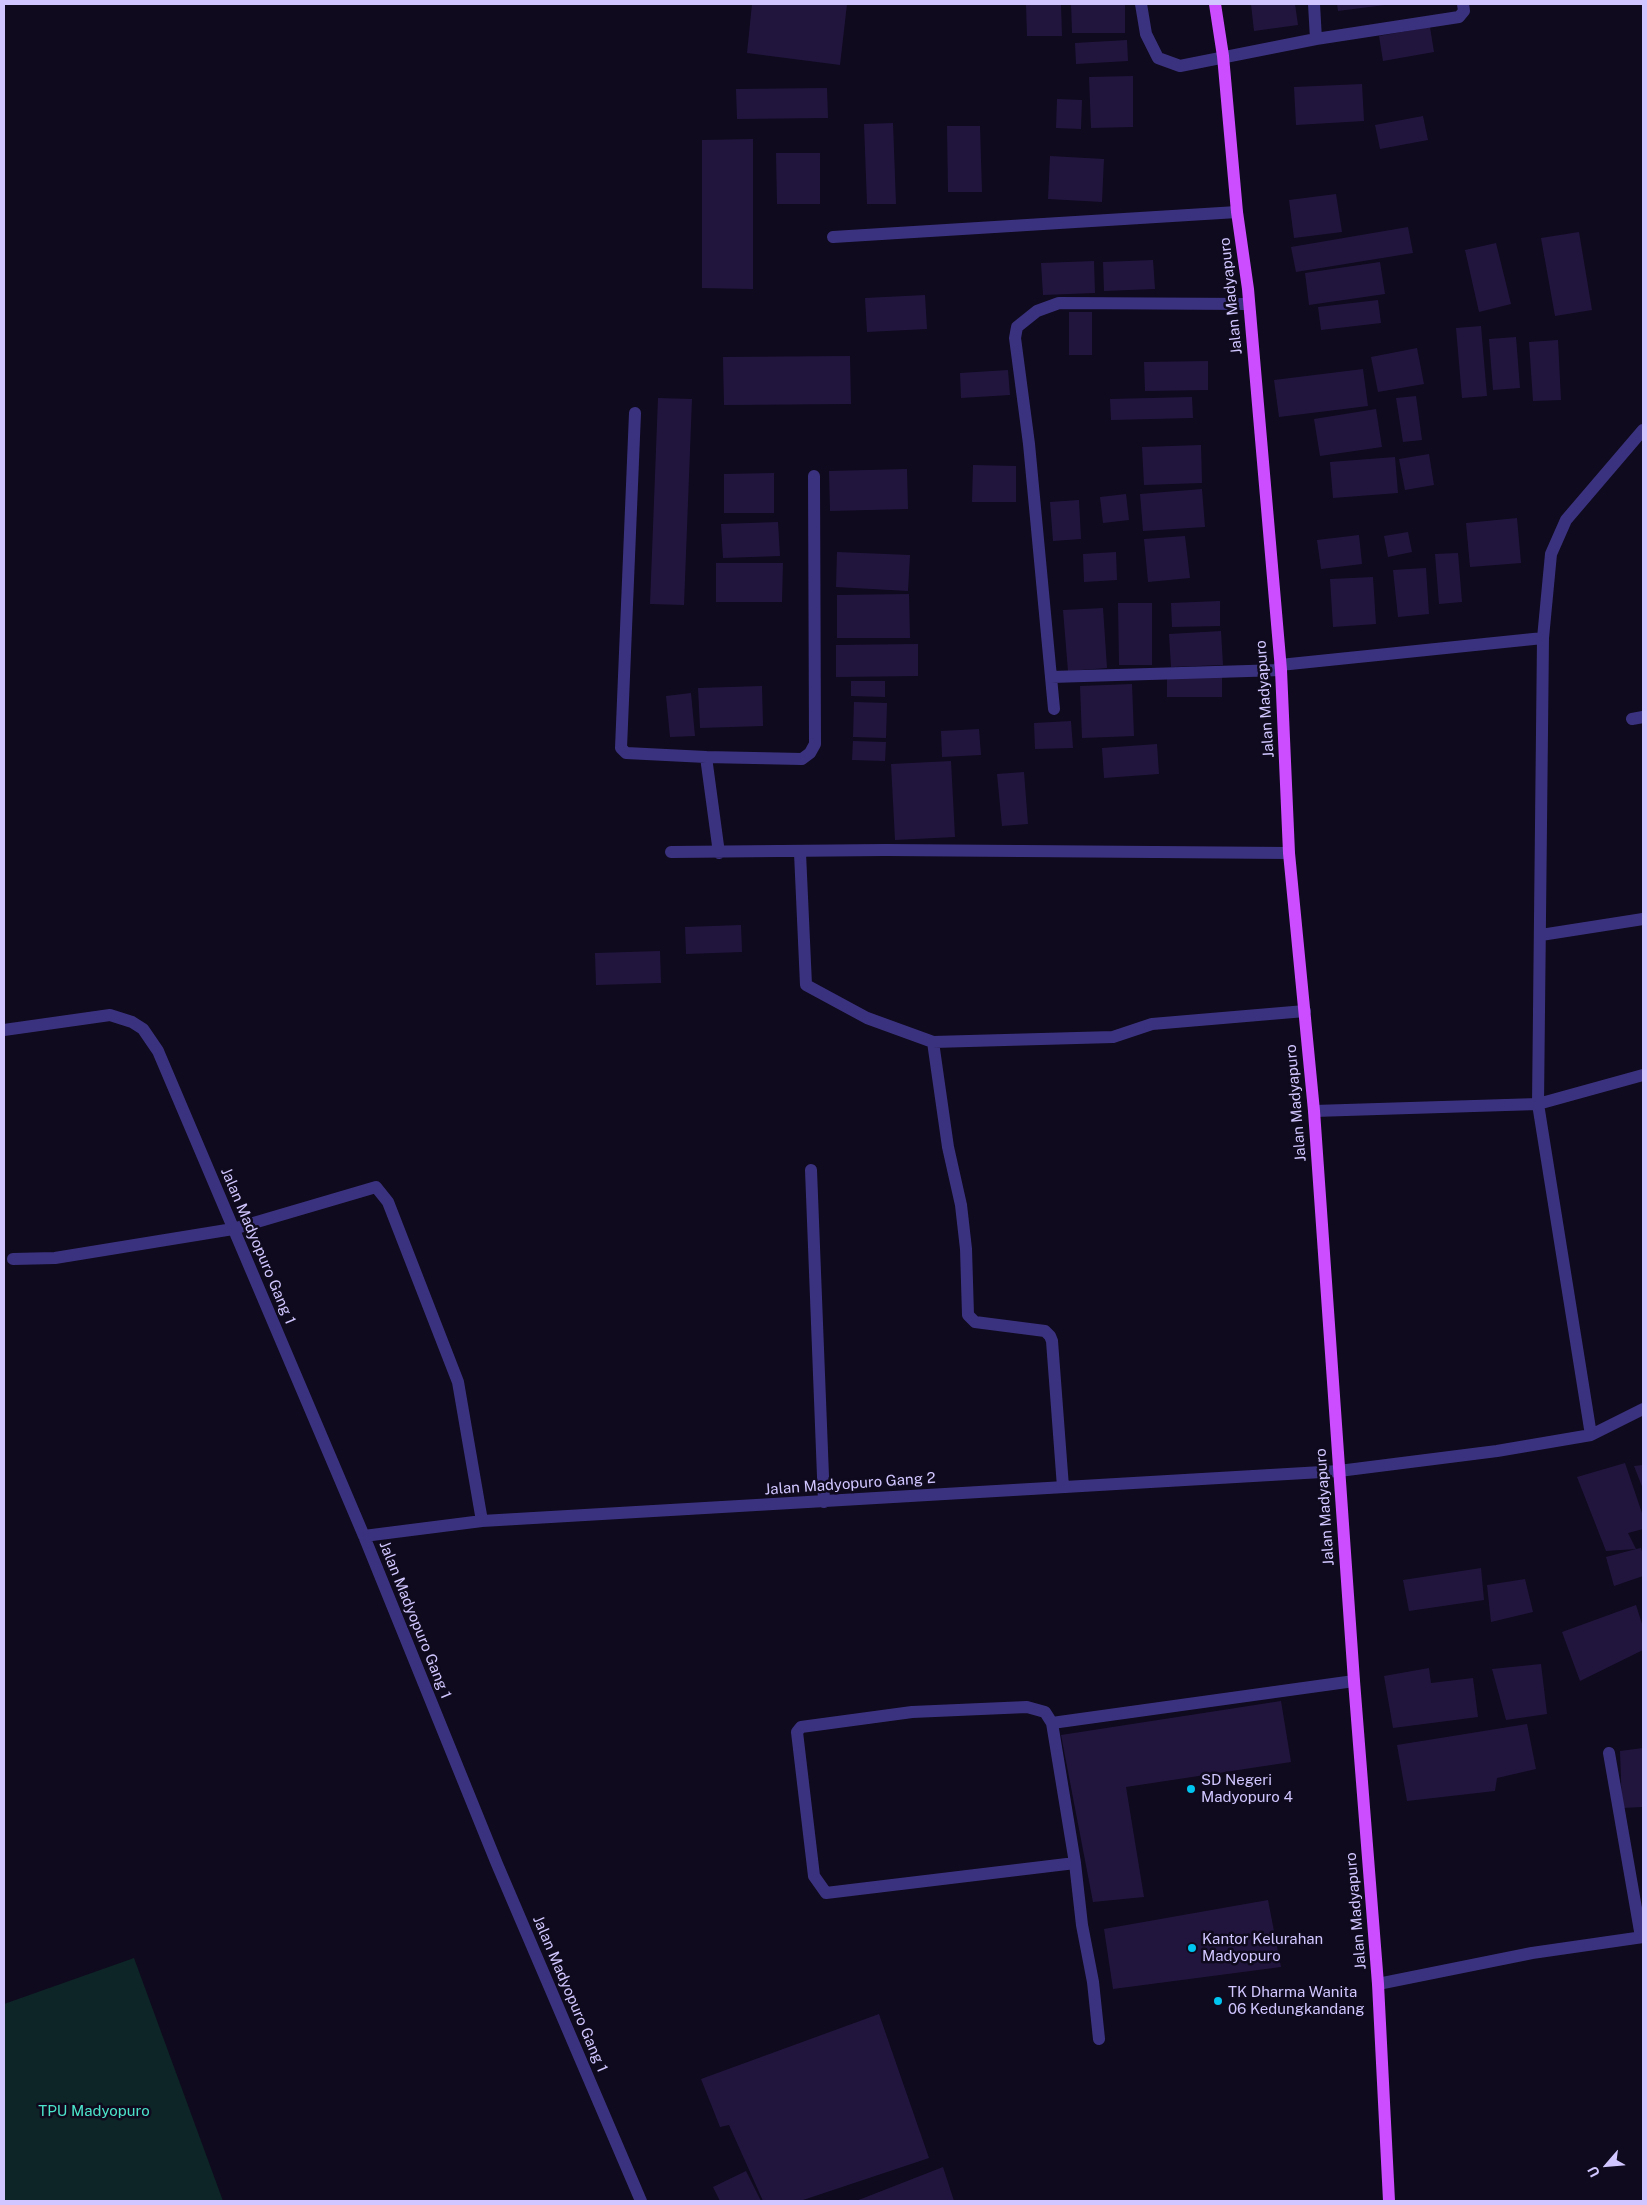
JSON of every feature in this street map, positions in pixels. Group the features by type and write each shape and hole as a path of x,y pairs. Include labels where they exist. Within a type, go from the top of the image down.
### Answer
{"main road":[{"name":"Jalan Madyapuro","path":"1215,4 1223,56 1237,212 1249,304 1280,668 1289,853 1314,1111 1354,1680 1378,1984 1389,2201"}],"street":[{"path":"1141,4 1146,34 1158,58 1180,66 1316,39 1459,17 1464,11 1463,4"},
{"path":"1314,4 1316,39"},
{"path":"834,237 1237,212"},
{"path":"1054,709 1029,444 1015,338 1017,327 1037,311 1058,303 1249,304"},
{"path":"635,413 621,748 626,753 802,759 810,753 815,744 814,476"},
{"path":"1591,1435 1538,1104 1543,638 1551,554 1566,520 1643,430"},
{"path":"1051,677 1280,668 1543,638"},
{"path":"706,757 719,853"},
{"path":"671,852 800,853 896,850 1289,853"},
{"path":"800,853 806,985 867,1018 933,1042 1113,1037 1152,1024 1304,1011"},
{"path":"1541,934 1643,919"},
{"name":"Jalan Madyopuro Gang 1","path":"4,1030 110,1015 132,1022 143,1029 158,1051 364,1536 497,1864 640,2201"},
{"path":"933,1042 948,1147 962,1214 966,1249 968,1315 975,1322 1045,1331 1050,1336 1063,1487"},
{"path":"1314,1111 1538,1104 1643,1075"},
{"path":"811,1170 824,1502"},
{"path":"13,1259 55,1258 233,1229 376,1187 388,1202 458,1382 482,1521"},
{"name":"Jalan Madyopuro Gang 2","path":"364,1536 482,1521 1339,1471 1497,1451 1591,1435 1643,1409"},
{"path":"1052,1723 1354,1680"},
{"path":"1075,1863 826,1893 814,1876 797,1732 801,1727 912,1712 1027,1707 1045,1712 1052,1723 1075,1863 1100,2039"},
{"path":"1378,1984 1532,1953 1642,1937 1609,1753"}],"green space":[{"name":"TPU Madyopuro","path":"134,1958 223,2201 4,2201 4,2004"}],"building":[{"path":"752,4 847,4 840,65 747,53"},
{"path":"1026,4 1061,4 1062,36 1027,36"},
{"path":"1071,4 1125,4 1125,33 1072,33"},
{"path":"1251,4 1295,4 1298,25 1254,31"},
{"path":"1337,4 1385,4 1385,5 1338,11"},
{"path":"1430,27 1434,52 1383,61 1379,36"},
{"path":"1127,40 1128,61 1076,64 1075,43"},
{"path":"1133,76 1133,127 1091,128 1089,77"},
{"path":"1362,84 1364,121 1296,125 1294,87"},
{"path":"827,88 828,118 737,119 736,89"},
{"path":"1057,99 1082,100 1081,129 1056,128"},
{"path":"1423,116 1428,140 1380,149 1375,125"},
{"path":"893,123 896,204 867,204 864,124"},
{"path":"947,126 980,126 982,192 948,192"},
{"path":"753,139 753,289 702,288 702,140"},
{"path":"776,153 820,153 820,204 777,204"},
{"path":"1050,156 1104,159 1102,202 1048,199"},
{"path":"1336,194 1342,232 1294,238 1289,200"},
{"path":"1408,227 1413,253 1296,272 1291,247"},
{"path":"1579,232 1592,310 1555,316 1541,238"},
{"path":"1496,243 1511,304 1479,312 1465,250"},
{"path":"1153,260 1155,289 1104,291 1103,262"},
{"path":"1094,261 1095,293 1043,295 1041,263"},
{"path":"1380,262 1385,294 1309,305 1305,273"},
{"path":"925,295 927,329 867,332 865,298"},
{"path":"1378,300 1381,323 1321,330 1318,307"},
{"path":"1069,312 1092,312 1092,355 1069,355"},
{"path":"1481,326 1487,396 1462,398 1456,328"},
{"path":"1516,337 1520,388 1493,390 1489,339"},
{"path":"1558,340 1561,400 1533,401 1529,342"},
{"path":"1417,348 1424,384 1378,392 1371,357"},
{"path":"850,356 851,404 724,405 723,357"},
{"path":"1208,361 1208,390 1145,391 1144,362"},
{"path":"1363,369 1368,406 1279,417 1274,380"},
{"path":"1008,370 1010,395 961,398 960,373"},
{"path":"1416,396 1422,440 1403,442 1396,398"},
{"path":"1192,397 1193,418 1111,420 1110,399"},
{"path":"658,398 692,399 684,605 650,604"},
{"path":"1376,409 1382,447 1320,456 1314,419"},
{"path":"1201,445 1202,483 1144,485 1142,447"},
{"path":"1429,454 1434,485 1405,490 1399,459"},
{"path":"1395,457 1398,493 1333,498 1330,462"},
{"path":"973,465 1016,466 1016,502 972,502"},
{"path":"907,469 908,509 830,511 829,471"},
{"path":"774,473 774,513 724,513 724,474"},
{"path":"1202,489 1205,527 1143,531 1140,494"},
{"path":"1126,494 1129,520 1103,523 1100,497"},
{"path":"1079,500 1081,539 1053,541 1050,502"},
{"path":"1517,518 1521,563 1470,567 1466,523"},
{"path":"778,522 780,556 723,558 721,524"},
{"path":"1408,532 1412,552 1388,557 1384,536"},
{"path":"1359,535 1362,564 1321,569 1317,540"},
{"path":"1185,536 1190,578 1148,582 1144,539"},
{"path":"837,552 910,555 908,591 836,587"},
{"path":"1116,552 1117,580 1084,582 1083,554"},
{"path":"1458,553 1462,602 1439,604 1435,554"},
{"path":"716,563 783,563 782,602 716,602"},
{"path":"1426,568 1429,614 1398,617 1393,570"},
{"path":"1373,577 1376,624 1333,627 1330,579"},
{"path":"909,594 910,638 837,638 837,595"},
{"path":"1220,601 1220,626 1172,627 1171,603"},
{"path":"1118,603 1152,603 1152,665 1119,665"},
{"path":"1103,608 1107,668 1068,671 1063,610"},
{"path":"1221,631 1223,665 1171,667 1169,634"},
{"path":"918,644 918,676 836,677 836,645"},
{"path":"1167,676 1222,676 1222,697 1167,697"},
{"path":"851,681 885,681 885,697 851,696"},
{"path":"1132,684 1134,736 1082,738 1080,686"},
{"path":"762,686 763,726 700,728 698,688"},
{"path":"691,693 695,736 670,737 666,696"},
{"path":"854,702 887,703 886,738 853,737"},
{"path":"1071,721 1073,748 1035,749 1034,723"},
{"path":"979,729 981,755 942,757 941,731"},
{"path":"853,741 886,742 885,761 852,760"},
{"path":"1157,744 1159,774 1104,778 1102,748"},
{"path":"951,761 955,837 895,840 891,764"},
{"path":"1024,772 1028,824 1002,826 997,774"},
{"path":"741,925 742,952 686,954 685,927"},
{"path":"660,951 661,983 596,985 595,953"},
{"path":"1625,1463 1643,1516 1643,1529 1628,1533 1636,1549 1606,1551 1577,1477"},
{"path":"1643,1465 1643,1489 1634,1466"},
{"path":"1641,1548 1643,1576 1614,1586 1606,1557"},
{"path":"1481,1568 1484,1600 1409,1611 1403,1580"},
{"path":"1525,1579 1533,1612 1491,1622 1487,1585"},
{"path":"1636,1605 1643,1627 1643,1650 1580,1681 1562,1632"},
{"path":"1541,1664 1547,1714 1506,1720 1492,1669"},
{"path":"1429,1668 1431,1683 1473,1678 1478,1717 1393,1728 1384,1676"},
{"path":"1281,1701 1291,1762 1126,1787 1144,1897 1093,1902 1061,1735"},
{"path":"1527,1724 1536,1769 1497,1778 1495,1791 1407,1801 1397,1745"},
{"path":"1643,1748 1643,1807 1622,1808 1620,1751"},
{"name":"Kantor Kelurahan Madyopuro","path":"1268,1900 1281,1967 1113,1989 1104,1929"},
{"path":"879,2014 929,2158 800,2201 763,2201 729,2125 720,2127 701,2079"},
{"path":"943,2167 954,2201 856,2201"},
{"path":"746,2171 761,2201 720,2201 713,2187"}],"place":[{"name":"SD Negeri Madyopuro 4","path":"1191,1789"},
{"name":"Kantor Kelurahan Madyopuro","path":"1192,1948"},
{"name":"TK Dharma Wanita 06 Kedungkandang","path":"1218,2001"}]}
